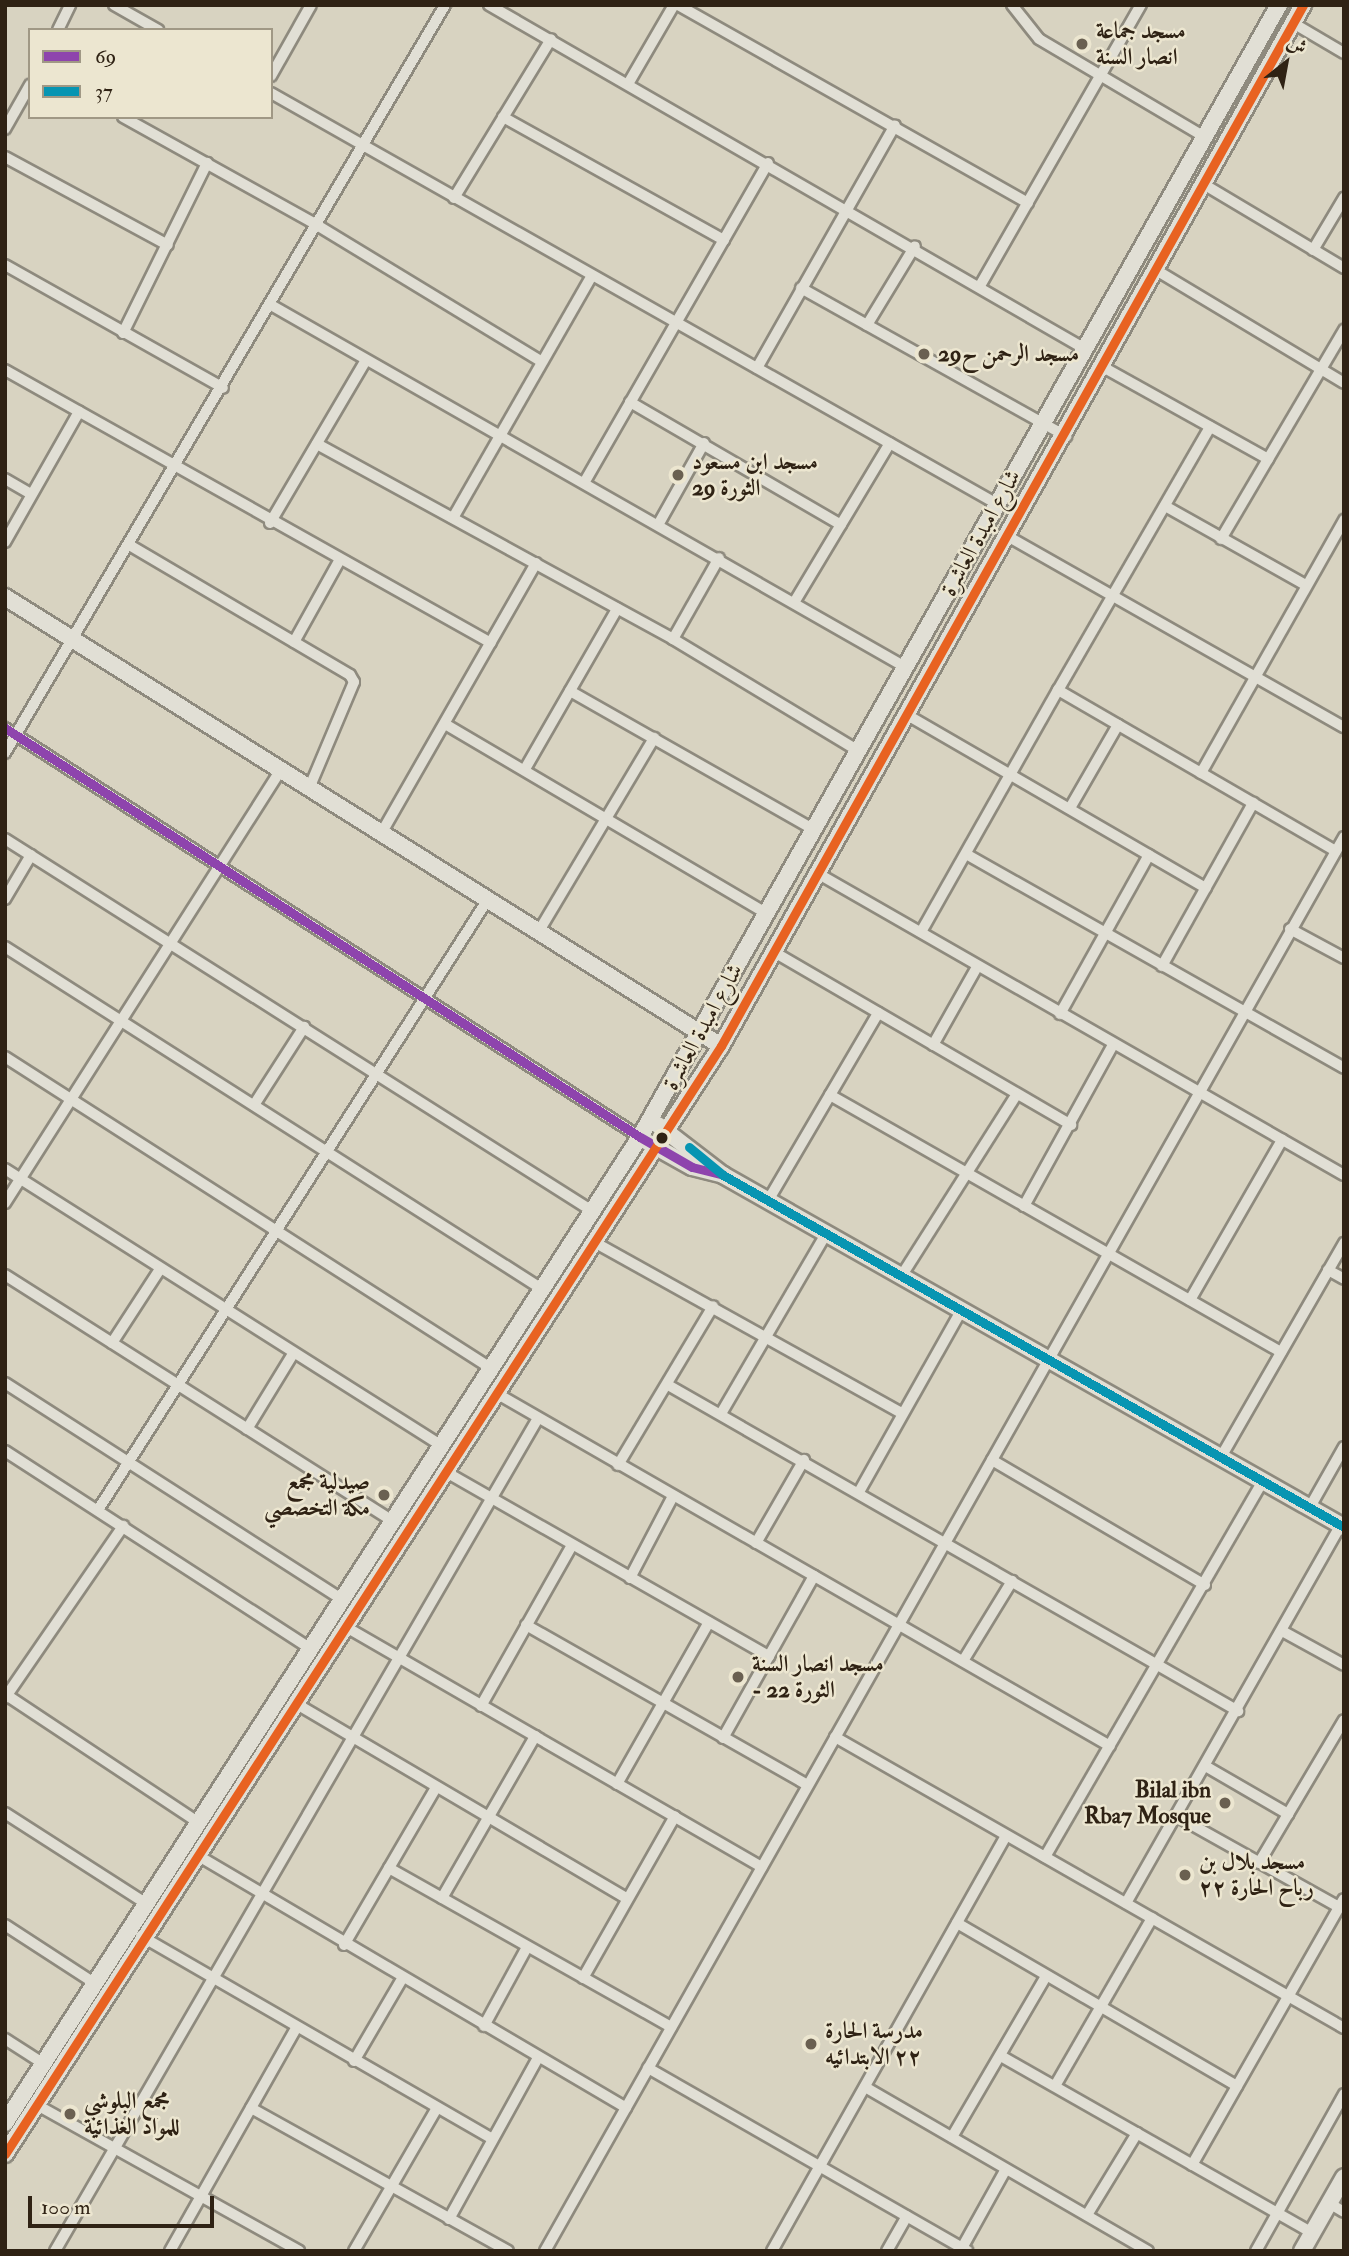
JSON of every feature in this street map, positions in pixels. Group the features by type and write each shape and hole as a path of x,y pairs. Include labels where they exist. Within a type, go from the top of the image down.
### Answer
{"main road":[{"name":"شارع امبدة العاشرة","path":"5,2123 96,1984 197,1856 244,1765 311,1649 640,1137 860,752 997,503 1279,5"},
{"name":"شارع امبدة العاشرة","path":"5,2154 37,2105 136,1934 147,1903 198,1822 295,1703 596,1244 721,1046 1066,436 1303,5"},
{"path":"5,597 282,768 721,1046"},
{"path":"875,725 896,737"},
{"path":"650,1120 723,1175"},
{"path":"640,1137 769,1199 1343,1526"},
{"path":"1302,2251 1344,2177"}],"street":[{"path":"59,28 70,5"},
{"path":"114,5 154,28"},
{"path":"5,753 76,641 445,5"},
{"path":"489,5 981,284 1085,349"},
{"path":"628,84 676,5 895,125 1028,203"},
{"path":"1012,5 1039,39 1205,137"},
{"path":"981,284 1141,5"},
{"path":"273,72 310,6"},
{"path":"1293,23 1344,53"},
{"path":"454,198 551,39"},
{"path":"5,129 28,89"},
{"path":"273,94 997,503"},
{"path":"503,117 724,240"},
{"path":"127,119 317,225 541,361"},
{"path":"757,369 846,207 895,125"},
{"path":"5,157 168,245"},
{"path":"123,333 208,163"},
{"path":"584,483 768,163"},
{"path":"1205,185 1344,268"},
{"path":"1312,250 1344,198"},
{"path":"867,326 915,246"},
{"path":"5,265 223,388"},
{"path":"1156,270 1344,383"},
{"path":"453,518 591,276"},
{"path":"801,288 1066,436"},
{"path":"271,305 365,362 719,558 907,668"},
{"path":"1222,539 1344,330"},
{"path":"270,523 365,362"},
{"path":"1103,367 1268,459"},
{"path":"5,370 175,470 491,643"},
{"path":"630,402 841,524"},
{"path":"5,542 79,412"},
{"path":"921,932 1210,427"},
{"path":"658,525 704,443"},
{"path":"795,601 890,443"},
{"path":"317,444 673,639 860,752"},
{"path":"5,479 31,494"},
{"path":"1165,506 1306,585"},
{"path":"1201,772 1344,520"},
{"path":"1009,537 1344,727"},
{"path":"131,546 294,642 354,682 310,786"},
{"path":"673,639 719,558"},
{"path":"294,642 339,561"},
{"path":"382,832 536,563"},
{"path":"525,769 617,609"},
{"path":"1058,690 1336,851"},
{"path":"570,691 815,830"},
{"path":"909,716 1206,888"},
{"path":"445,724 609,817 767,915"},
{"path":"1070,808 1118,725"},
{"path":"5,728 640,1137"},
{"path":"540,931 654,738"},
{"path":"5,1203 282,768"},
{"path":"1162,966 1253,803"},
{"path":"545,2251 1049,1359 1241,1010 1344,837"},
{"path":"5,839 169,944 377,1071 594,1212"},
{"path":"966,854 1344,1068"},
{"path":"1060,1014 1149,855"},
{"path":"5,899 31,856"},
{"path":"817,873 1344,1175"},
{"path":"98,1510 488,899"},
{"path":"1290,929 1344,958"},
{"path":"5,947 542,1289"},
{"path":"774,952 1071,1125"},
{"path":"933,1045 977,967"},
{"path":"769,1199 878,1013"},
{"path":"254,1105 304,1027"},
{"path":"1024,1206 1113,1045"},
{"path":"5,1057 492,1369"},
{"path":"902,1275 1017,1094"},
{"path":"830,1095 1281,1352"},
{"path":"1190,1300 1282,1140"},
{"path":"5,1169 442,1447"},
{"path":"722,1412 827,1232"},
{"path":"1221,1457 1344,1243"},
{"path":"596,1244 713,1306 902,1413"},
{"path":"112,1343 160,1269"},
{"path":"1328,1270 1344,1279"},
{"path":"5,1275 394,1522"},
{"path":"618,1465 713,1306"},
{"path":"859,1492 962,1309"},
{"path":"247,1429 293,1354"},
{"path":"5,1384 344,1601"},
{"path":"668,1385 722,1412 1238,1711"},
{"path":"496,1393 1110,1746"},
{"path":"55,2251 538,1418"},
{"path":"1310,1507 1344,1447"},
{"path":"5,1451 311,1649"},
{"path":"756,1543 804,1460"},
{"path":"992,1460 1205,1585"},
{"path":"446,1472 769,1656"},
{"path":"1045,1857 1160,1666 1263,1481"},
{"path":"630,1578 673,1496"},
{"path":"124,1526 6,1696 198,1822"},
{"path":"1126,1903 1207,1767 1343,1526"},
{"path":"481,1706 572,1545"},
{"path":"723,1738 814,1576"},
{"path":"963,1661 1012,1581"},
{"path":"618,1784 709,1622"},
{"path":"526,1625 808,1785"},
{"path":"346,1627 762,1867"},
{"path":"1284,1632 1344,1665"},
{"path":"295,1703 435,1789 626,1898"},
{"path":"1259,1863 1344,1720"},
{"path":"442,1898 535,1736"},
{"path":"835,1737 1344,2028"},
{"path":"1207,1767 1288,1814"},
{"path":"344,1945 435,1789"},
{"path":"5,1813 147,1903"},
{"path":"583,1978 626,1898 675,1816"},
{"path":"1178,1817 1259,1863 1342,1903 1192,2165"},
{"path":"772,2251 1006,1835"},
{"path":"197,1856 344,1945 626,2108"},
{"path":"390,1868 671,2027"},
{"path":"1055,2086 1152,1918"},
{"path":"957,1923 1237,2086"},
{"path":"5,1925 96,1984"},
{"path":"136,1934 492,2139"},
{"path":"484,2025 527,1947"},
{"path":"952,2137 1002,2056 1046,1976"},
{"path":"354,2061 402,1979"},
{"path":"170,2251 296,2028"},
{"path":"5,2039 44,2064"},
{"path":"1002,2056 1312,2233"},
{"path":"450,2219 538,2058"},
{"path":"648,2068 965,2249 1006,2169"},
{"path":"864,2087 1144,2250"},
{"path":"1256,2251 1344,2094"},
{"path":"37,2105 115,2145 299,2251"},
{"path":"251,2108 508,2251"},
{"path":"354,2251 437,2108"},
{"path":"1087,2215 1137,2133"},
{"path":"1329,2203 1344,2212"},
{"path":"887,2251 907,2216"}],"transit line":[{"path":"5,2154 721,1046 1303,5"},
{"name":"69","path":"5,728 640,1137 692,1167 723,1175"},
{"name":"37","path":"689,1147 723,1175 1344,1527"}],"place":[{"name":"مسجد جماعة انصار السنة","path":"1082,44"},
{"name":"مسجد الرحمن ح29","path":"924,354"},
{"name":"مسجد ابن مسعود الثورة 29","path":"678,475"},
{"name":"صيدلية مجمع مكة التخصصي","path":"384,1495"},
{"name":"مسجد انصار السنة - الثورة 22","path":"738,1677"},
{"name":"Bilal ibn Rba7 Mosque","path":"1225,1803"},
{"name":"مسجد بلال بن رباح الحارة ٢٢","path":"1185,1875"},
{"name":"مدرسة الحارة ٢٢ الابتدائيه","path":"811,2044"},
{"name":"مجمع البلوشي للمواد الغذائية","path":"70,2114"}]}
